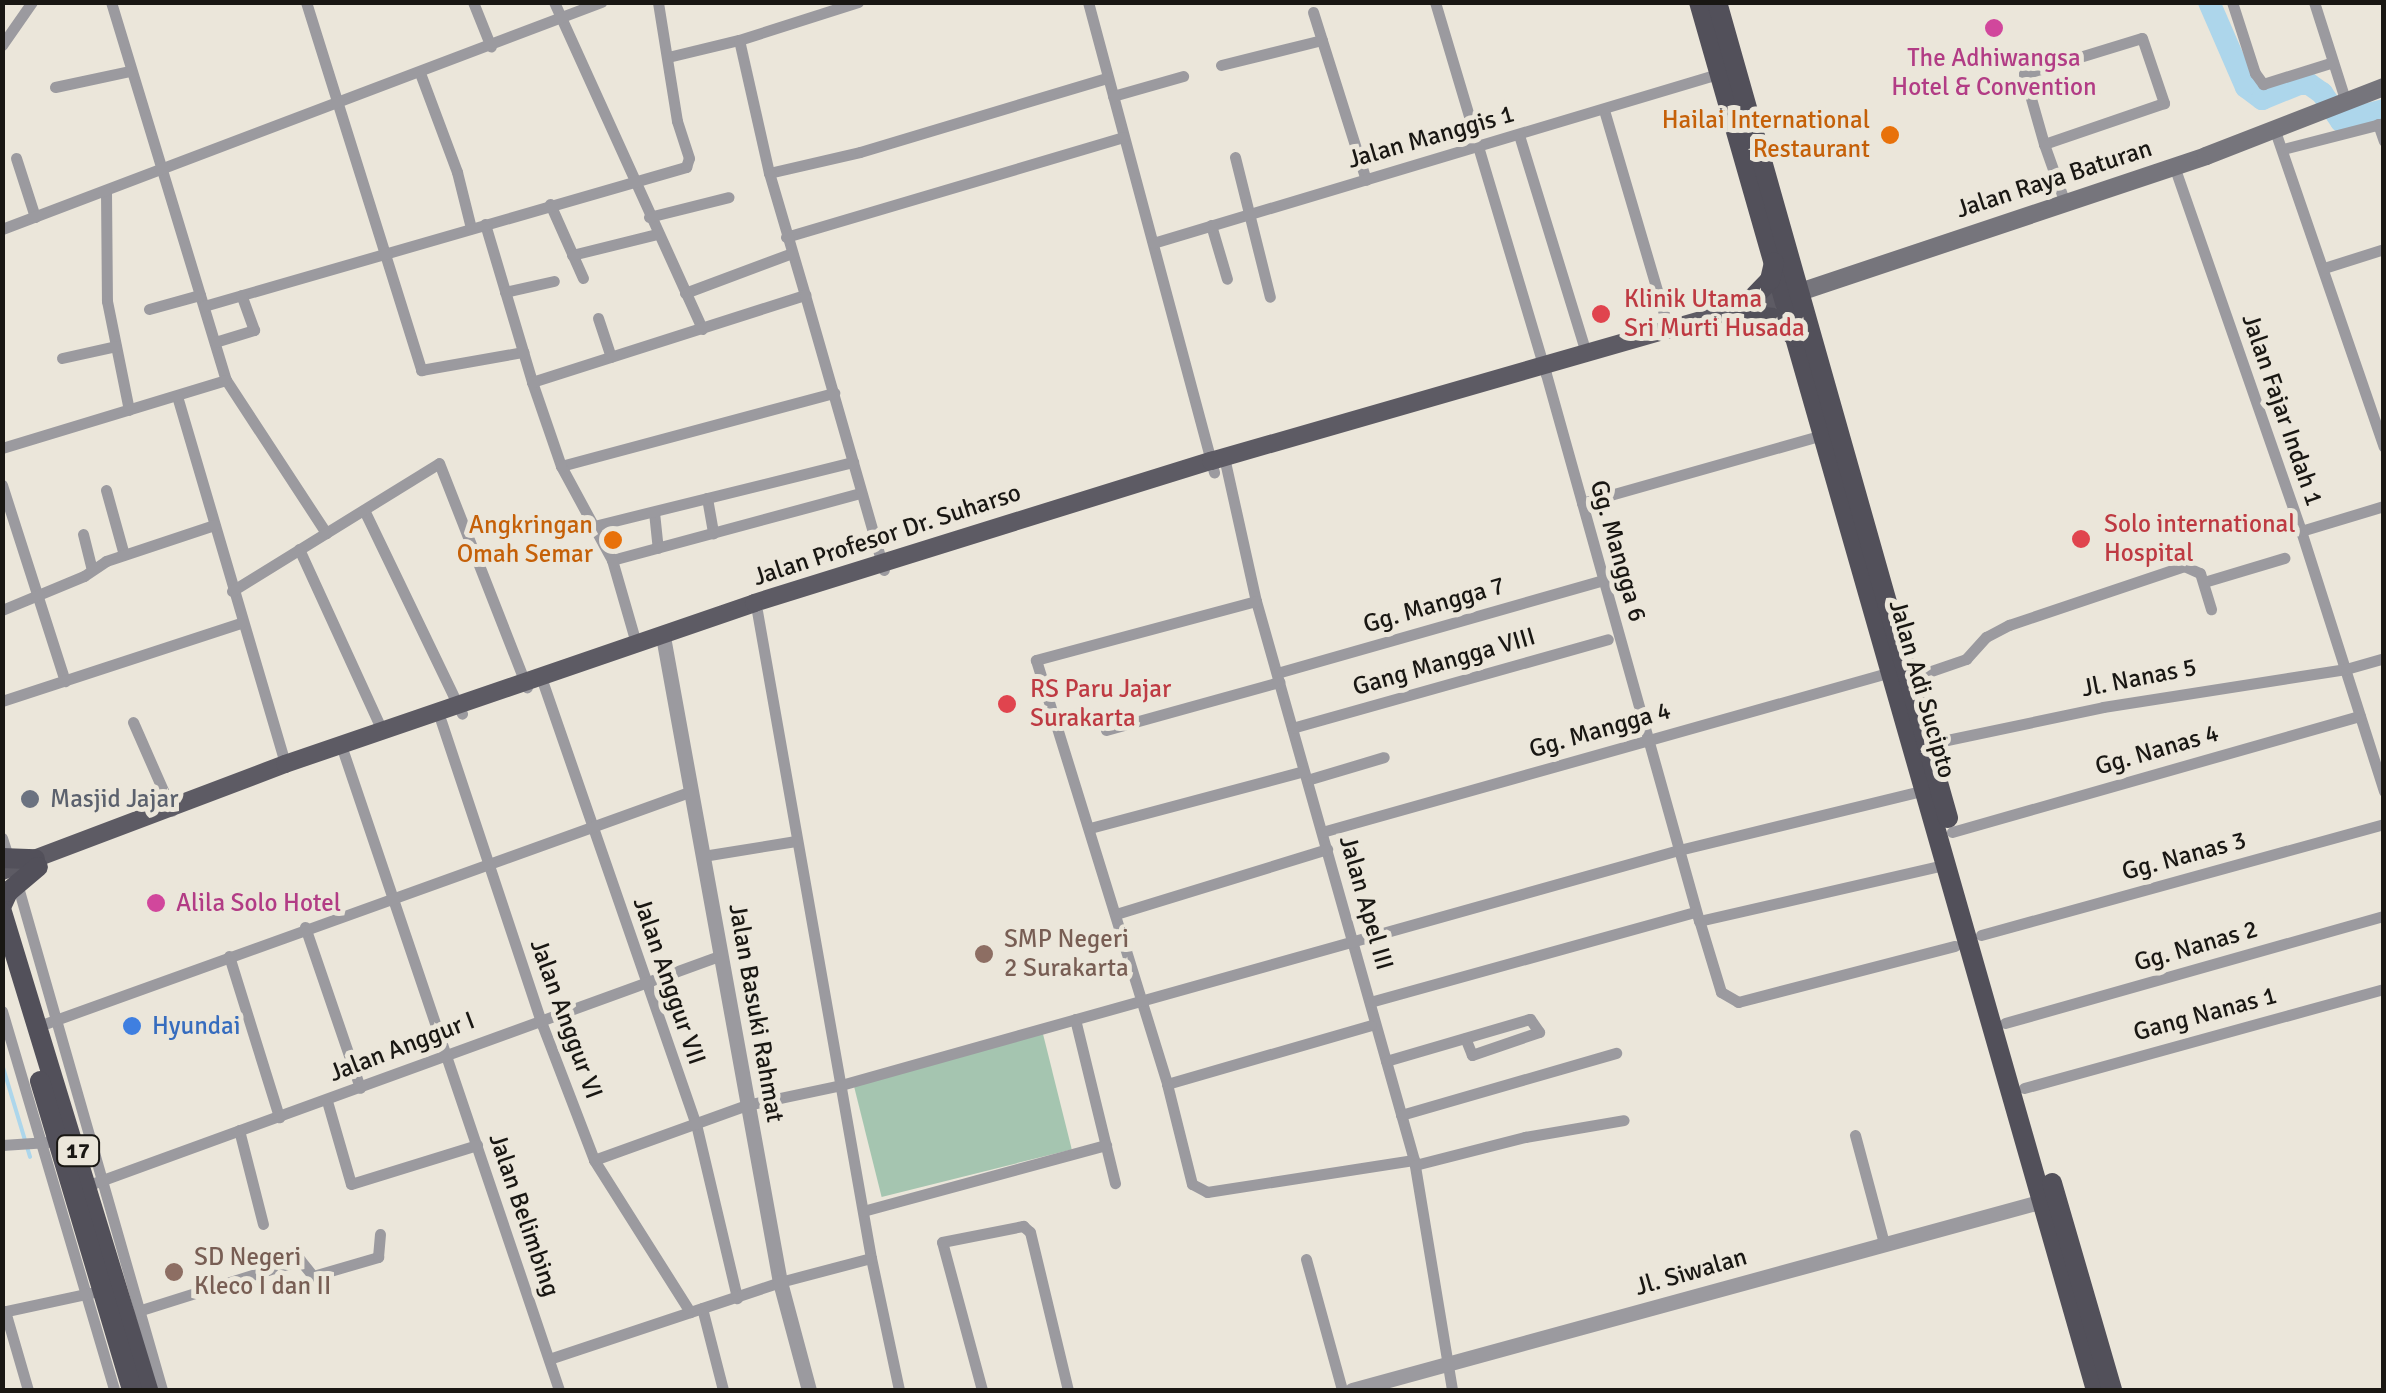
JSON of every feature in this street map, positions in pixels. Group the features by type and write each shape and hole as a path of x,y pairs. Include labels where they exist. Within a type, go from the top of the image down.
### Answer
{"highway":[{"name":"Jalan Adi Sucipto","path":"1699,2 1774,261 1797,295 1796,339 1897,678 1936,742 2112,1390"},
{"name":"Jalan Adi Sucipto","path":"1717,2 1897,678 1918,792 1948,864 2096,1390"},
{"path":"1774,261 1770,280 1744,312 1774,318 1796,339"},
{"path":"2,905 8,872 36,863"},
{"name":"17","path":"2,912 46,1022 52,1141"},
{"name":"17","path":"2,956 7,1008 52,1141 88,1196 148,1390"},
{"name":"17","path":"52,1141 88,1162 90,1293 132,1390"}],"main road":[{"name":"Jalan Raya Baturan","path":"1797,295 2174,166 2384,87"},
{"name":"Jalan Profesor Dr. Suharso","path":"36,863 382,730 460,709 883,566 1797,295"},
{"name":"Jalan Profesor Dr. Suharso","path":"1544,370 1668,328 1744,312"},
{"name":"Jalan Profesor Dr. Suharso","path":"663,638 757,611 883,566"},
{"name":"Jalan Profesor Dr. Suharso","path":"286,768 344,754 441,721 460,709"}],"street":[{"path":"2,45 32,2"},
{"path":"110,2 226,380 326,532"},
{"path":"306,2 421,370 523,352"},
{"path":"473,2 492,47"},
{"path":"554,2 702,330"},
{"path":"2,229 492,47 601,2"},
{"path":"149,309 241,295 688,163 674,108 658,2"},
{"path":"668,58 858,2"},
{"name":"Jalan Apel III","path":"1088,2 1414,1162 1452,1390"},
{"name":"Gg. Mangga 6","path":"1434,2 1544,370 1721,992 1738,1002 1954,946"},
{"path":"2232,2 2255,73 2263,84 2333,62"},
{"path":"2314,2 2333,62 2334,103"},
{"path":"1313,12 1366,180"},
{"path":"2044,144 2162,107 2165,100 2142,38 2024,74 2044,144 2065,202"},
{"path":"739,40 786,237 883,566"},
{"path":"1221,66 1322,40"},
{"path":"55,87 130,70"},
{"name":"Jalan Manggis 1","path":"1153,243 1721,73"},
{"path":"420,74 457,172 471,228"},
{"path":"1113,96 1183,76"},
{"path":"769,173 860,152 1107,78"},
{"path":"1604,110 1668,328"},
{"path":"2283,149 2380,124 2384,142"},
{"path":"2275,130 2377,405 2384,447"},
{"path":"1519,136 1586,353"},
{"path":"786,237 1124,137"},
{"path":"1235,157 1270,296"},
{"path":"16,158 35,217"},
{"name":"Jalan Fajar Indah 1","path":"2174,166 2301,531 2384,790"},
{"path":"106,190 107,301 129,410"},
{"path":"649,216 728,197"},
{"path":"550,204 583,278"},
{"path":"485,224 561,466 612,560 638,647"},
{"path":"1211,225 1227,279"},
{"path":"572,255 657,234"},
{"path":"2324,268 2384,249"},
{"path":"685,293 792,253"},
{"path":"505,292 554,281"},
{"path":"215,342 254,330 241,295"},
{"path":"532,382 805,295"},
{"path":"598,318 611,357"},
{"path":"62,358 116,346"},
{"path":"2,448 226,380"},
{"path":"561,466 834,393"},
{"path":"177,396 286,768"},
{"path":"1582,503 1822,435"},
{"path":"594,526 853,462"},
{"name":"Jalan Anggur VII","path":"364,510 434,463 442,466 591,825 696,1124 738,1298"},
{"path":"2,486 8,524 65,680"},
{"path":"106,490 124,555"},
{"path":"612,560 861,493"},
{"path":"707,498 712,533"},
{"path":"2301,531 2384,506"},
{"path":"232,591 364,510 460,709"},
{"path":"654,512 658,548"},
{"path":"2,610 38,598 124,555 214,525"},
{"path":"83,534 92,570"},
{"path":"299,550 382,730"},
{"path":"2212,608 2204,582 2284,558"},
{"name":"Gg. Mangga 4","path":"1322,832 1647,740 1966,659 1986,637 2009,625 2184,566 2196,568 2204,582"},
{"name":"Gg. Mangga 7","path":"1106,730 1604,580"},
{"path":"1256,600 1036,660 1167,1084 1190,1179 1199,1190 1414,1162 1624,1120"},
{"path":"757,611 871,1258 899,1390"},
{"path":"2,701 241,623"},
{"name":"Jalan Basuki Rahmat","path":"663,638 780,1282 809,1390"},
{"name":"Gang Mangga VIII","path":"1292,728 1608,639"},
{"name":"Jl. Nanas 5","path":"1936,742 2214,687 2346,669 2384,658"},
{"name":"Gg. Nanas 4","path":"1959,830 2360,716"},
{"name":"Jalan Anggur VI","path":"441,721 540,1018 594,1160 696,1310 724,1390"},
{"path":"133,722 172,811"},
{"name":"Jalan Belimbing","path":"344,754 559,1390"},
{"path":"1090,828 1384,757"},
{"path":"2,838 46,1022 692,791"},
{"path":"594,1160 747,1105 841,1085 1679,850 1918,792"},
{"name":"Gg. Nanas 3","path":"1989,933 2384,824"},
{"path":"703,856 796,841"},
{"path":"1116,914 1327,849"},
{"path":"1370,1002 1697,917 1948,864"},
{"name":"Gg. Nanas 2","path":"2013,1021 2384,916"},
{"path":"305,927 360,1088"},
{"path":"229,956 280,1118"},
{"name":"Jalan Anggur I","path":"88,1196 238,1130 280,1118 540,1018 719,956"},
{"name":"Gang Nanas 1","path":"2032,1086 2384,988"},
{"path":"1386,1060 1530,1018 1539,1032 1472,1055 1464,1038"},
{"path":"1074,1019 1116,1183"},
{"path":"1167,1084 1371,1025"},
{"path":"1401,1115 1616,1053"},
{"path":"327,1100 351,1184 478,1146"},
{"path":"238,1130 263,1224"},
{"path":"1855,1135 1884,1243"},
{"path":"2,1145 52,1141"},
{"path":"864,1210 1106,1145"},
{"path":"88,1196 138,1311 162,1390"},
{"name":"Jl. Siwalan","path":"1352,1390 2043,1201"},
{"path":"982,1390 942,1242 1022,1226 1030,1232 1068,1390"},
{"path":"138,1311 300,1260 313,1276 378,1257 380,1234"},
{"path":"548,1358 780,1282 871,1258"},
{"path":"1306,1260 1342,1390"},
{"path":"28,1390 4,1312 90,1293 114,1390"}],"green space":[{"path":"1043,1034 1072,1149 882,1197 853,1081"}],"waterway":[{"path":"2209,2 2246,87 2262,99 2299,84 2309,84 2322,93 2341,121 2384,110"},
{"path":"2,1064 30,1157"}],"place":[{"name":"The Adhiwangsa Hotel & Convention","path":"1994,28"},
{"name":"Hailai International Restaurant","path":"1890,135"},
{"name":"Klinik Utama Sri Murti Husada","path":"1601,314"},
{"name":"Solo international Hospital","path":"2081,539"},
{"name":"Angkringan Omah Semar","path":"613,540"},
{"name":"RS Paru Jajar Surakarta","path":"1007,704"},
{"name":"Masjid Jajar","path":"30,799"},
{"name":"Alila Solo Hotel","path":"156,903"},
{"name":"SMP Negeri 2 Surakarta","path":"984,954"},
{"name":"Hyundai","path":"132,1026"},
{"name":"SD Negeri Kleco I dan II","path":"174,1272"}]}
